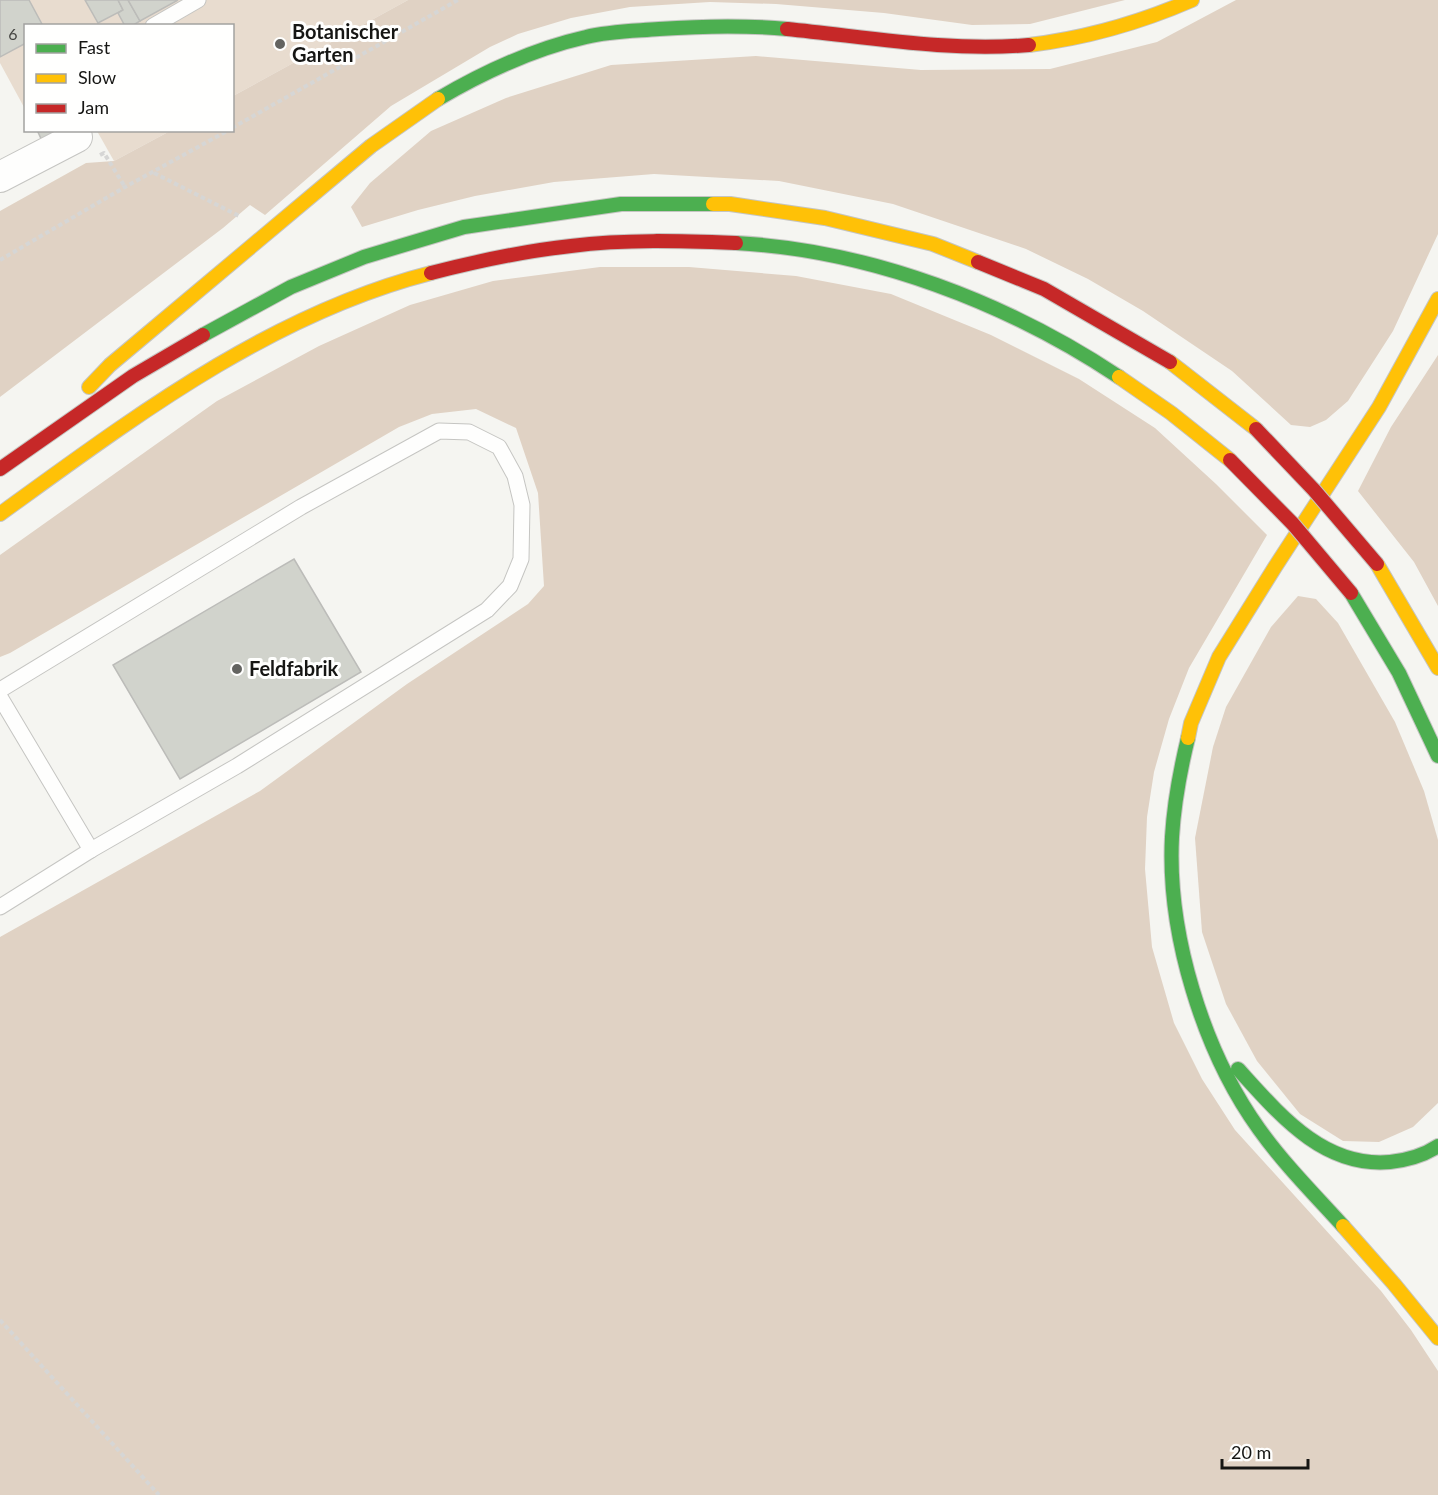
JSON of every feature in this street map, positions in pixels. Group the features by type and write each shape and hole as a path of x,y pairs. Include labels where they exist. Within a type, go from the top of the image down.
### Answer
{"main road":[{"path":"35,444 110,365 383,136 436,100 514,61 560,45 616,32 707,26 766,27 844,37 970,47 1021,46 1068,41 1147,20 1192,0"},
{"path":"0,469 133,376 189,342 291,287 364,256 464,226 621,204 730,204 825,218 933,244 1044,289 1177,366 1256,429 1314,490 1377,564 1438,669"},
{"path":"0,514 196,377 257,343 336,305 437,270 548,248 636,241 722,242 814,252 901,273 976,300 1045,333 1104,365 1181,419 1263,491 1294,524 1351,593 1403,679 1438,756"},
{"path":"1438,299 1398,376 1372,419 1277,562 1214,667 1187,741 1176,796 1171,847 1175,912 1186,971 1204,1024 1224,1071 1254,1122 1296,1174 1415,1307 1438,1338"},
{"path":"1204,1024 1236,1066 1296,1129 1318,1146 1343,1159 1368,1164 1413,1159 1438,1146"}],"street":[{"path":"0,177 83,134"}],"lane":[{"path":"156,24 198,0"},
{"path":"0,690 301,507 439,431 469,432 499,447 515,476 522,505 521,559 510,586 487,610 237,766 91,850 0,907"},
{"path":"0,697 91,850"}],"path":[{"path":"234,127 458,0"},
{"path":"0,260 125,187 226,132"},
{"path":"83,134 92,159 104,153 125,187"},
{"path":"154,173 241,217"},
{"path":"0,1320 159,1495"}],"shaded area":[{"name":"Botanischer Garten","path":"0,0 408,0 234,95 234,24 24,24 24,107 0,63"},
{"path":"408,0 1125,0 1030,24 972,25 884,13 776,4 710,2 630,7 571,18 518,34 490,47 391,106 265,215 250,205 0,397 0,211 86,163 114,161 168,132 234,132 234,95"},
{"path":"1236,0 1438,0 1438,234 1393,331 1348,401 1326,420 1310,427 1291,425 1232,371 1143,311 1088,279 1026,249 893,204 779,181 654,174 554,182 475,196 362,227 351,207 370,183 431,131 506,98 611,65 756,56 921,70 1050,69 1157,42"},
{"path":"98,132 168,132 114,161"},
{"path":"600,267 689,267 796,276 891,294 991,335 1079,379 1155,428 1267,535 1189,668 1169,719 1154,772 1147,817 1145,869 1152,947 1174,1023 1202,1079 1235,1130 1381,1291 1411,1330 1438,1371 1438,1495 0,1495 0,937 260,791 407,684 528,604 544,586 538,493 516,428 476,409 432,414 399,427 0,657 0,555 217,401 319,346 410,305 493,281"},
{"path":"1438,355 1438,606 1414,562 1358,491 1391,427"},
{"path":"1298,596 1316,599 1338,623 1395,722 1424,791 1438,840 1438,1103 1413,1127 1379,1142 1343,1141 1300,1114 1257,1061 1226,1004 1202,932 1195,838 1213,747 1226,707 1271,627"}],"building":[{"path":"0,0 29,0 42,24 24,24 24,44 0,57"},
{"path":"85,0 118,0 123,10 98,23"},
{"path":"118,0 128,0 140,21 135,24 124,24 118,13 123,10"},
{"path":"128,0 178,0 140,21"},
{"path":"38,132 62,132 43,143"},
{"name":"Feldfabrik","path":"294,559 361,672 180,779 113,665"}],"traffic: fast":[{"path":"438,99 491,71 528,55 595,35 675,28 787,29"},
{"path":"203,335 291,287 364,257 464,227 621,204 713,204"},
{"path":"736,243 837,256 936,285 1031,326 1119,377"},
{"path":"1351,593 1399,673 1438,756"},
{"path":"1188,738 1174,812 1172,874 1183,951 1193,990 1221,1064 1239,1098 1279,1154 1343,1226"},
{"path":"1238,1069 1286,1120 1304,1135 1344,1156 1366,1162 1390,1162 1415,1157 1438,1146"}],"traffic: slow":[{"path":"1029,45 1112,28 1152,16 1192,0"},
{"path":"89,387 110,365 371,146 438,99"},
{"path":"713,204 730,204 825,218 933,244 978,262"},
{"path":"0,514 152,406 259,342 314,314 372,291 431,273"},
{"path":"1188,738 1191,723 1219,657 1379,407 1438,299"},
{"path":"1170,362 1256,429"},
{"path":"1119,377 1171,413 1230,460"},
{"path":"1377,564 1438,668"},
{"path":"1343,1226 1438,1338"}],"traffic: jam":[{"path":"787,29 968,47 1029,45"},
{"path":"431,273 553,248 612,242 736,243"},
{"path":"978,262 1044,289 1170,362"},
{"path":"0,469 133,376 203,335"},
{"path":"1256,429 1314,490 1377,564"},
{"path":"1230,460 1293,524 1351,593"}],"place":[{"name":"Botanischer Garten","path":"280,44"},
{"name":"Feldfabrik","path":"237,669"}]}
